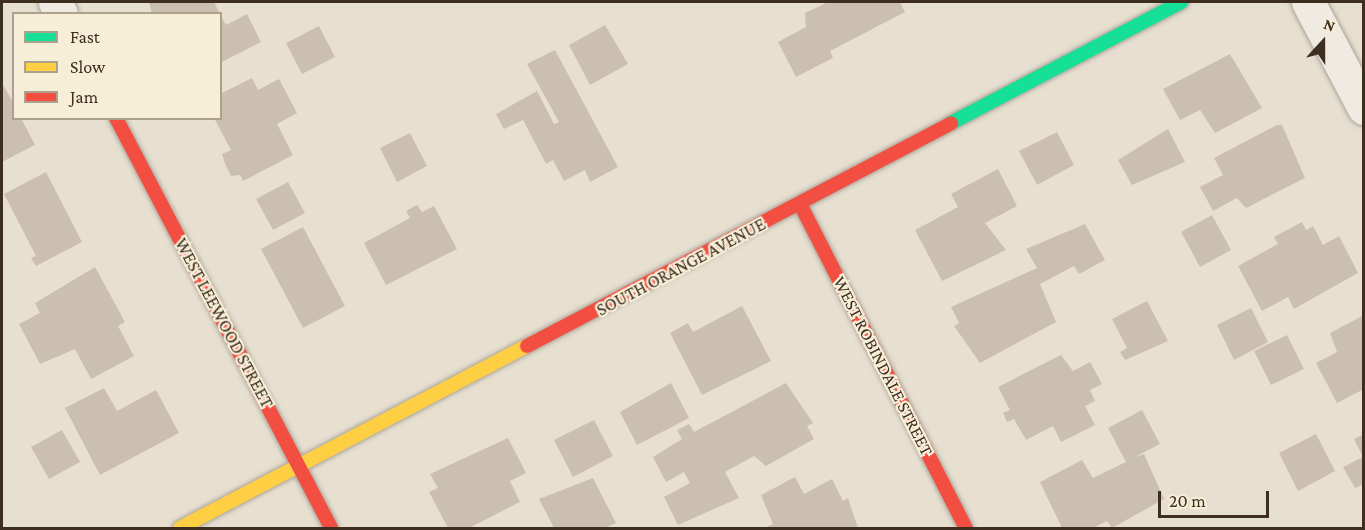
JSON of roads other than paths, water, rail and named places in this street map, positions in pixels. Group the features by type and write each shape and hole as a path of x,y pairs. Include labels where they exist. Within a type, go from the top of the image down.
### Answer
{"street":[{"name":"SOUTH ORANGE AVENUE","path":"180,528 300,468 1181,2"},
{"path":"1308,2 1364,108"},
{"name":"WEST LEEWOOD STREET","path":"117,120 331,528"},
{"name":"WEST ROBINDALE STREET","path":"800,204 966,528"}]}
